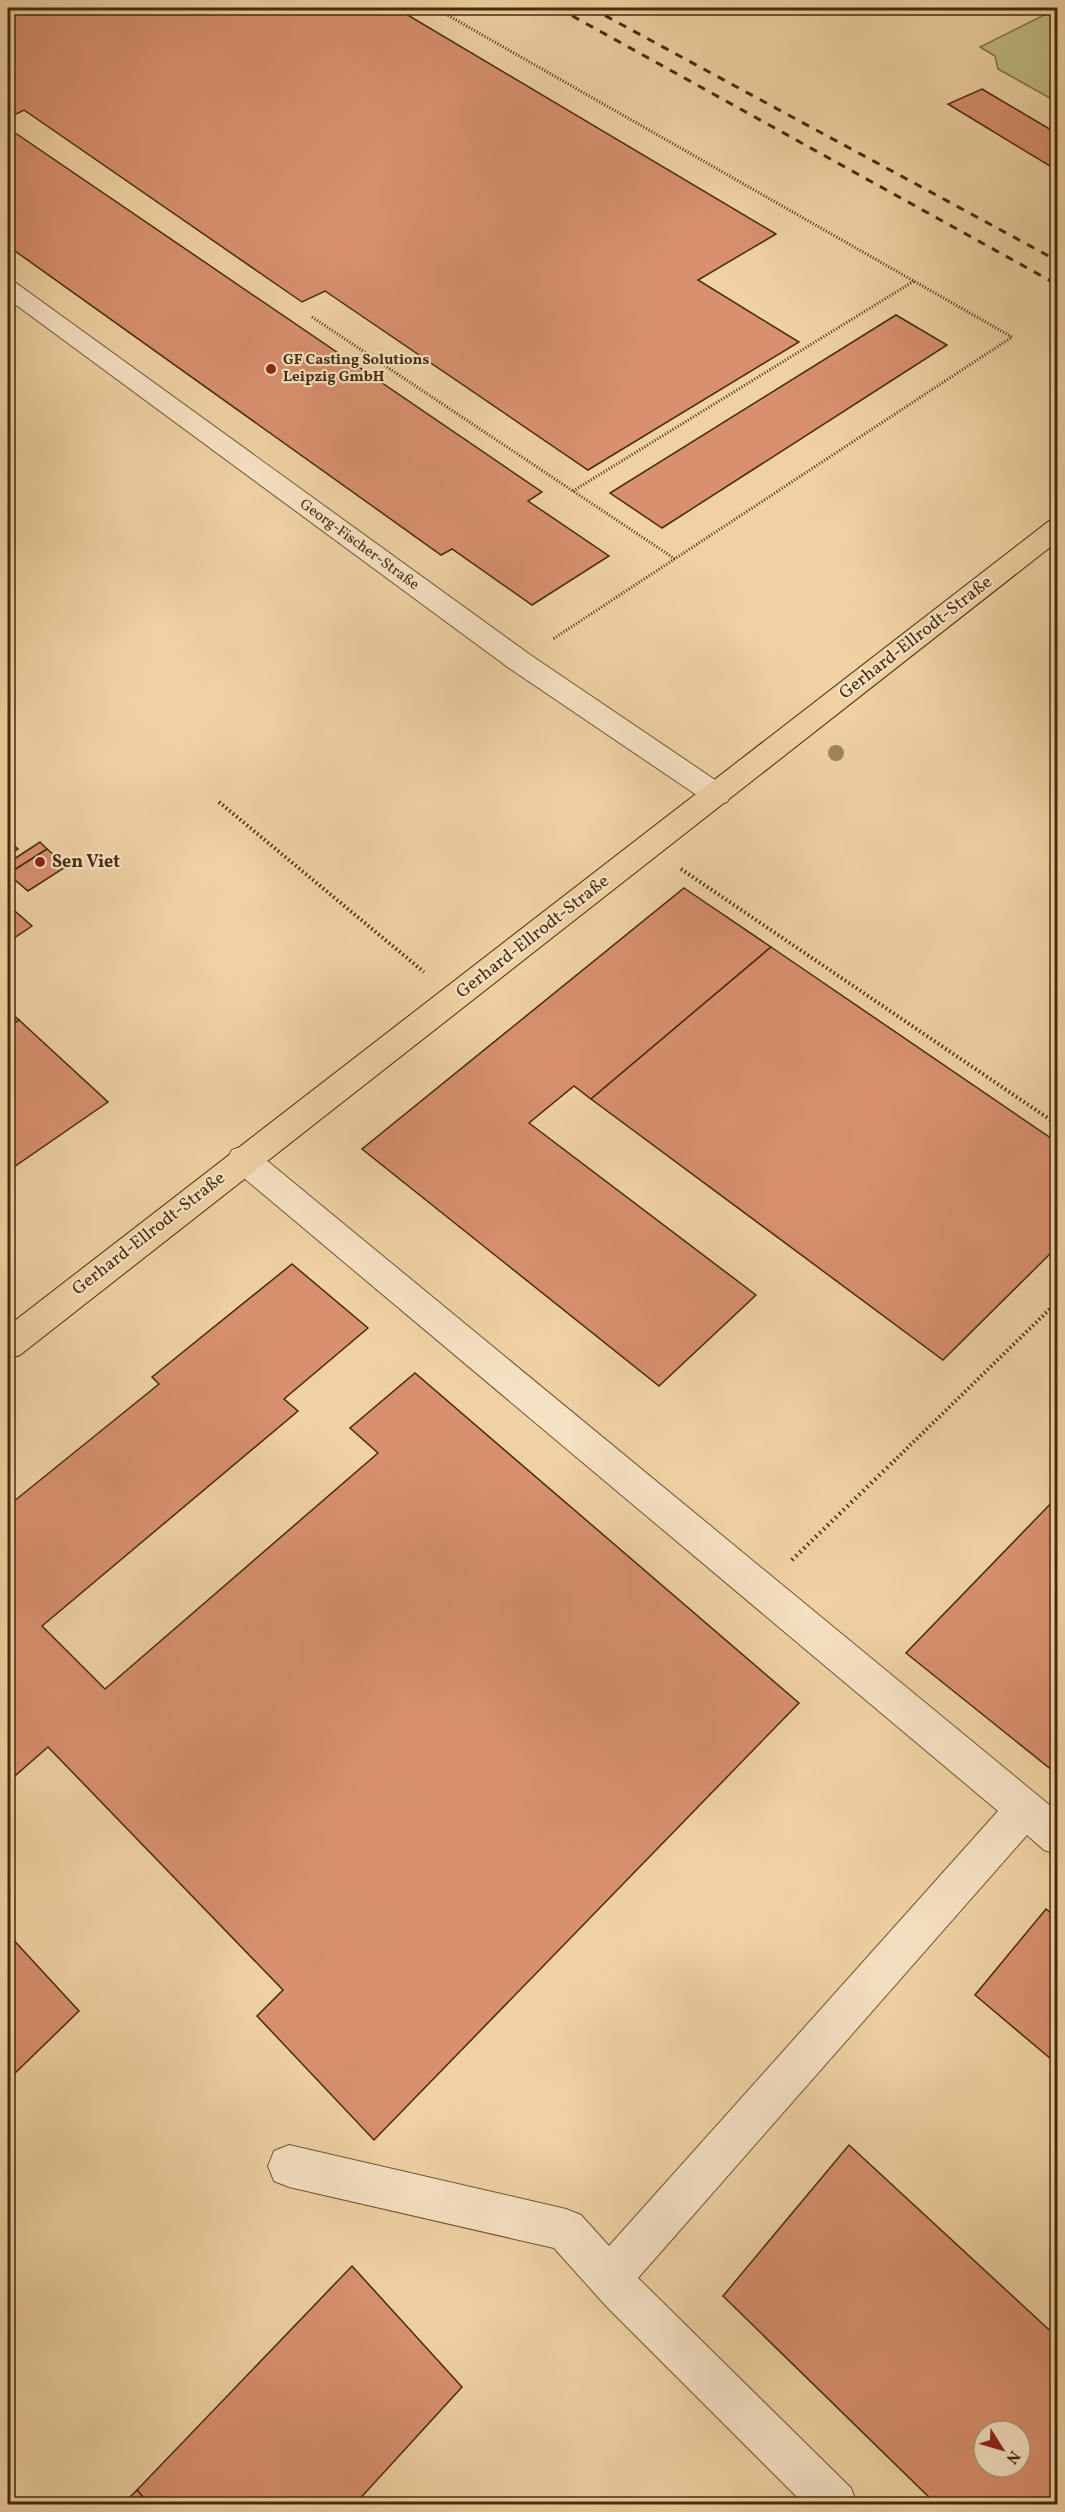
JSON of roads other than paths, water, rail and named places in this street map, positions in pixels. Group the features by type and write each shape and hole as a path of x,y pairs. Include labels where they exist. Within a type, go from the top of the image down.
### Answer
{"main road":[{"name":"Gerhard-Ellrodt-Straße","path":"8,1345 243,1160 717,795 1058,527"}],"street":[{"name":"Georg-Fischer-Straße","path":"8,288 519,661 717,795"},
{"path":"243,1160 1058,1837"},
{"path":"609,2278 1025,1809"},
{"path":"289,2166 566,2230 609,2278 835,2505"}],"railway":[{"path":"558,8 1058,285"},
{"path":"591,8 1058,261"}],"place":[{"name":"GF Casting Solutions Leipzig GmbH","path":"271,369"},
{"name":"Sen Viet","path":"40,862"}]}
